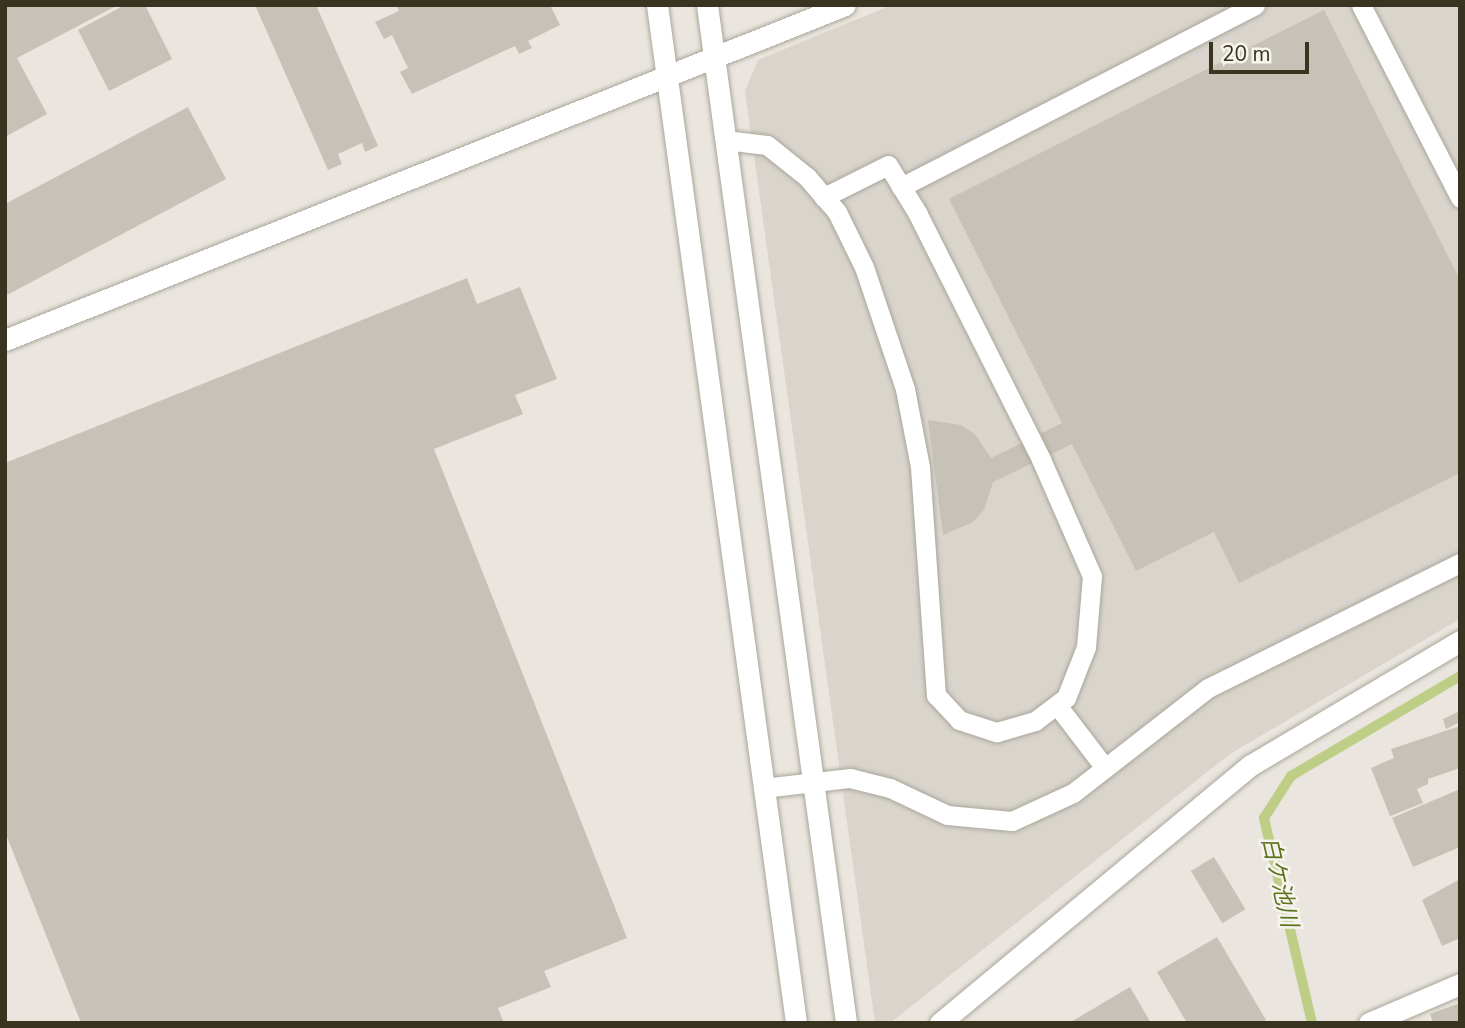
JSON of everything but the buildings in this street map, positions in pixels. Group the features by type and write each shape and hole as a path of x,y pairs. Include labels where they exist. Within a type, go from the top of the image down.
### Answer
{"street":[{"path":"657,5 796,1023"},
{"path":"707,5 846,1023"},
{"path":"5,340 845,5"},
{"path":"940,1023 1251,765 1460,641"},
{"path":"1368,1023 1460,984"}],"lane":[{"path":"901,187 1255,5"},
{"path":"1361,5 1460,198"},
{"path":"725,140 766,145 824,197 837,212 864,267 905,389 920,467 936,695 959,720 997,732 1035,721 1066,698 1086,647 1093,576 1051,478 888,165 824,197"},
{"path":"763,788 850,778 890,788 947,815 1012,821 1073,793 1208,688 1460,563"},
{"path":"1057,705 1105,768"}],"shaded area":[{"path":"892,5 1460,5 1460,619 1230,754 890,1023 875,1023 745,91 758,60"}],"waterway":[{"name":"白ケ池川","path":"1312,1023 1264,818 1291,776 1460,676"}]}
